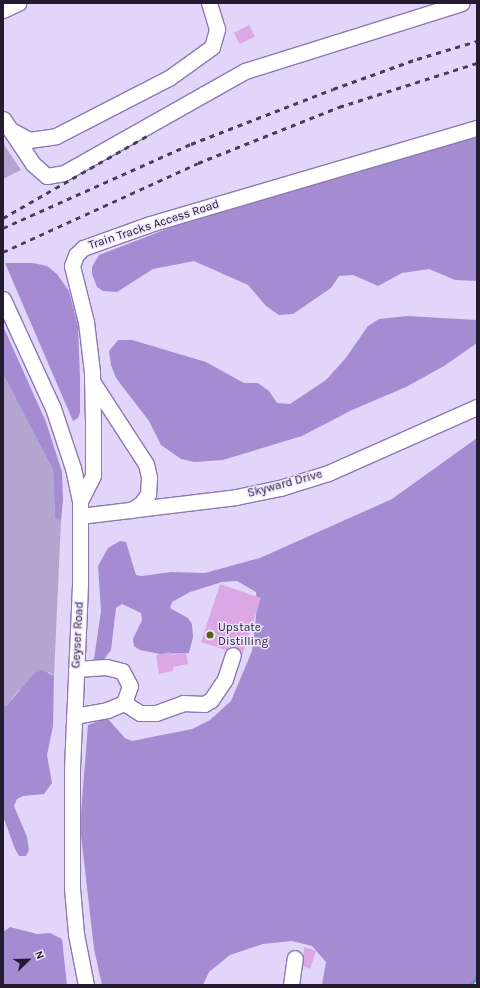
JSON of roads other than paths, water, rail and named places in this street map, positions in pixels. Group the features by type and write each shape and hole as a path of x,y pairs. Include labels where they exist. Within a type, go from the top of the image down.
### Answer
{"street":[{"path":"3,10 18,3"},
{"path":"7,124 29,140 56,136 169,78 212,47 217,29 209,3"},
{"path":"7,124 33,164 47,176 64,173 245,71 462,3"},
{"name":"Train Tracks Access Road","path":"80,509 93,476 92,381 86,322 72,266 76,254 83,248 150,224 477,128"},
{"name":"Geyser Road","path":"3,299 53,408 74,468 80,509 74,716 72,888 76,934 86,985"},
{"path":"92,381 146,464 149,477 148,494 141,504 131,510"},
{"name":"Skyward Drive","path":"80,509 131,510 236,497 280,488 328,473 477,407"},
{"path":"124,703 140,713 156,713 183,703 204,704 212,700 225,679 233,655"},
{"path":"74,716 107,710 124,703 130,686 122,671 106,667 76,669"},
{"path":"291,985 295,958"}],"waterway":[{"path":"470,985 477,977"}],"railway":[{"path":"3,228 191,144 333,89 417,59 477,41"},
{"path":"3,252 198,163 339,107 477,63"},
{"path":"3,218 150,134"}],"place":[{"name":"Upstate Distilling","path":"210,635"}]}
